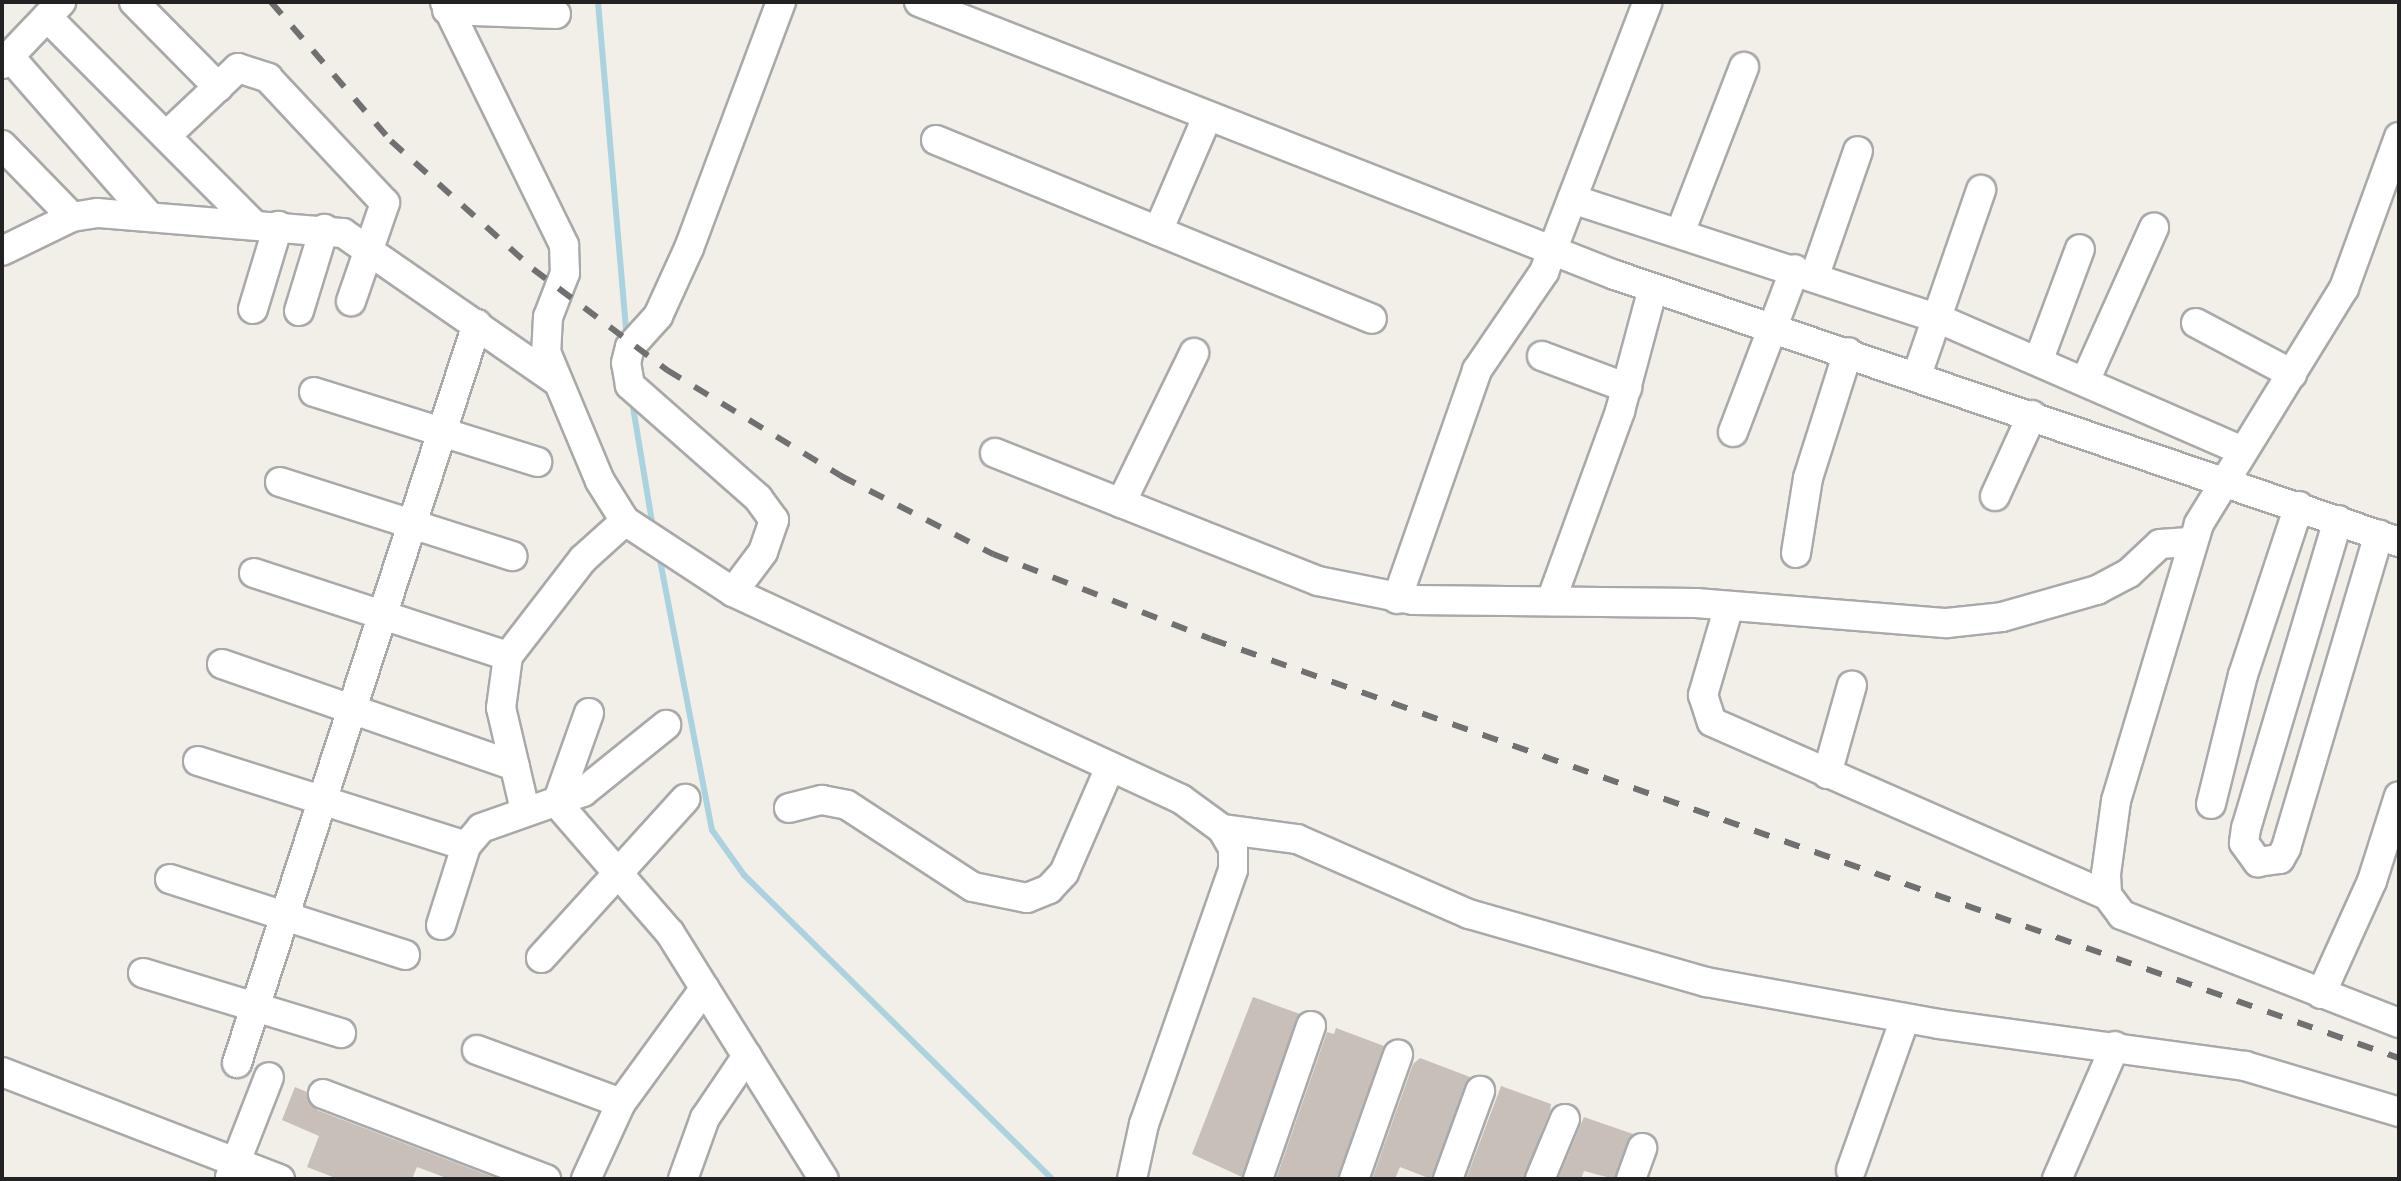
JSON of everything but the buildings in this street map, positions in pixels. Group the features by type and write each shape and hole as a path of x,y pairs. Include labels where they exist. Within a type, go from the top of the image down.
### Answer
{"street":[{"path":"134,2 218,87"},
{"path":"733,592 763,552 774,520 758,498 630,385 626,363 630,347 658,316 689,248 781,2"},
{"path":"919,2 1207,117 1653,288 1917,375 2299,506 2338,520 2389,539 2286,848 2280,859 2258,862 2244,843 2246,828 2338,520"},
{"path":"1397,599 1485,353 1535,287 1552,251 1647,3"},
{"path":"446,6 556,14"},
{"path":"446,6 564,245 565,273 545,331 555,380 634,528 671,555 733,592 1181,799 1222,829 1233,848 1233,870 1144,1124 1132,1179"},
{"path":"150,217 6,60 54,10 166,136 265,225"},
{"path":"1680,233 1744,67"},
{"path":"166,136 238,68 259,73 373,184 385,203 351,301"},
{"path":"1158,231 1207,117"},
{"path":"936,140 1372,319"},
{"path":"2107,895 2116,801 2192,542 2221,480 2292,374 2344,288 2398,142"},
{"path":"2,145 72,217"},
{"path":"1733,432 1774,327 1805,272 1858,151"},
{"path":"1917,375 1981,190"},
{"path":"1572,199 1805,272 1937,318 2086,379 2241,450"},
{"path":"3,248 72,217 150,217 324,229 371,248 555,380"},
{"path":"253,309 265,225"},
{"path":"2086,379 2154,228"},
{"path":"299,311 324,229"},
{"path":"2039,359 2080,249"},
{"path":"1551,601 1627,388 1653,288"},
{"path":"2196,323 2292,374"},
{"path":"237,1063 477,324"},
{"path":"1796,553 1808,478 1848,352"},
{"path":"1121,503 1194,353"},
{"path":"1542,356 1627,388"},
{"path":"314,392 537,462"},
{"path":"1995,496 2032,415"},
{"path":"995,453 1318,581 1397,599 1729,606 1894,623 1988,619 2097,590 2129,573 2160,544 2192,542"},
{"path":"280,482 512,556"},
{"path":"2211,804 2243,675 2299,506"},
{"path":"525,810 501,708 508,656 574,570 634,528"},
{"path":"254,573 508,656"},
{"path":"1729,606 1705,683 1706,715 1827,774 2107,895 2122,915 2141,924 2399,1023"},
{"path":"222,664 515,766"},
{"path":"1827,774 1852,685"},
{"path":"557,803 589,713"},
{"path":"441,925 466,846 496,818 557,803 605,778 666,725"},
{"path":"198,761 466,846"},
{"path":"789,808 822,800 847,805 973,887 1027,898 1049,889 1064,873 1110,767"},
{"path":"2321,994 2372,881 2399,796"},
{"path":"541,958 685,799"},
{"path":"557,803 619,872 705,988 824,1179"},
{"path":"1222,829 1297,839 1469,914 1634,964 1905,1018 2261,1069 2399,1112"},
{"path":"170,879 405,955"},
{"path":"143,973 341,1033"},
{"path":"586,1179 621,1103 705,988"},
{"path":"1851,1170 1905,1018"},
{"path":"1258,1179 1311,1026"},
{"path":"2060,1178 2115,1046"},
{"path":"477,1050 621,1103"},
{"path":"1354,1179 1398,1055"},
{"path":"683,1179 705,1118 747,1056"},
{"path":"2,1072 233,1171 280,1179"},
{"path":"233,1171 269,1077"},
{"path":"1448,1179 1480,1091"},
{"path":"323,1094 546,1179"},
{"path":"1540,1179 1565,1119"},
{"path":"1631,1179 1642,1148"}],"waterway":[{"path":"598,2 627,338"},
{"path":"632,401 653,528"},
{"path":"659,555 712,830 744,875 1052,1179"}],"railway":[{"path":"271,2 391,141 533,269 667,370 841,476 993,554 1211,639 2399,1058"}]}
